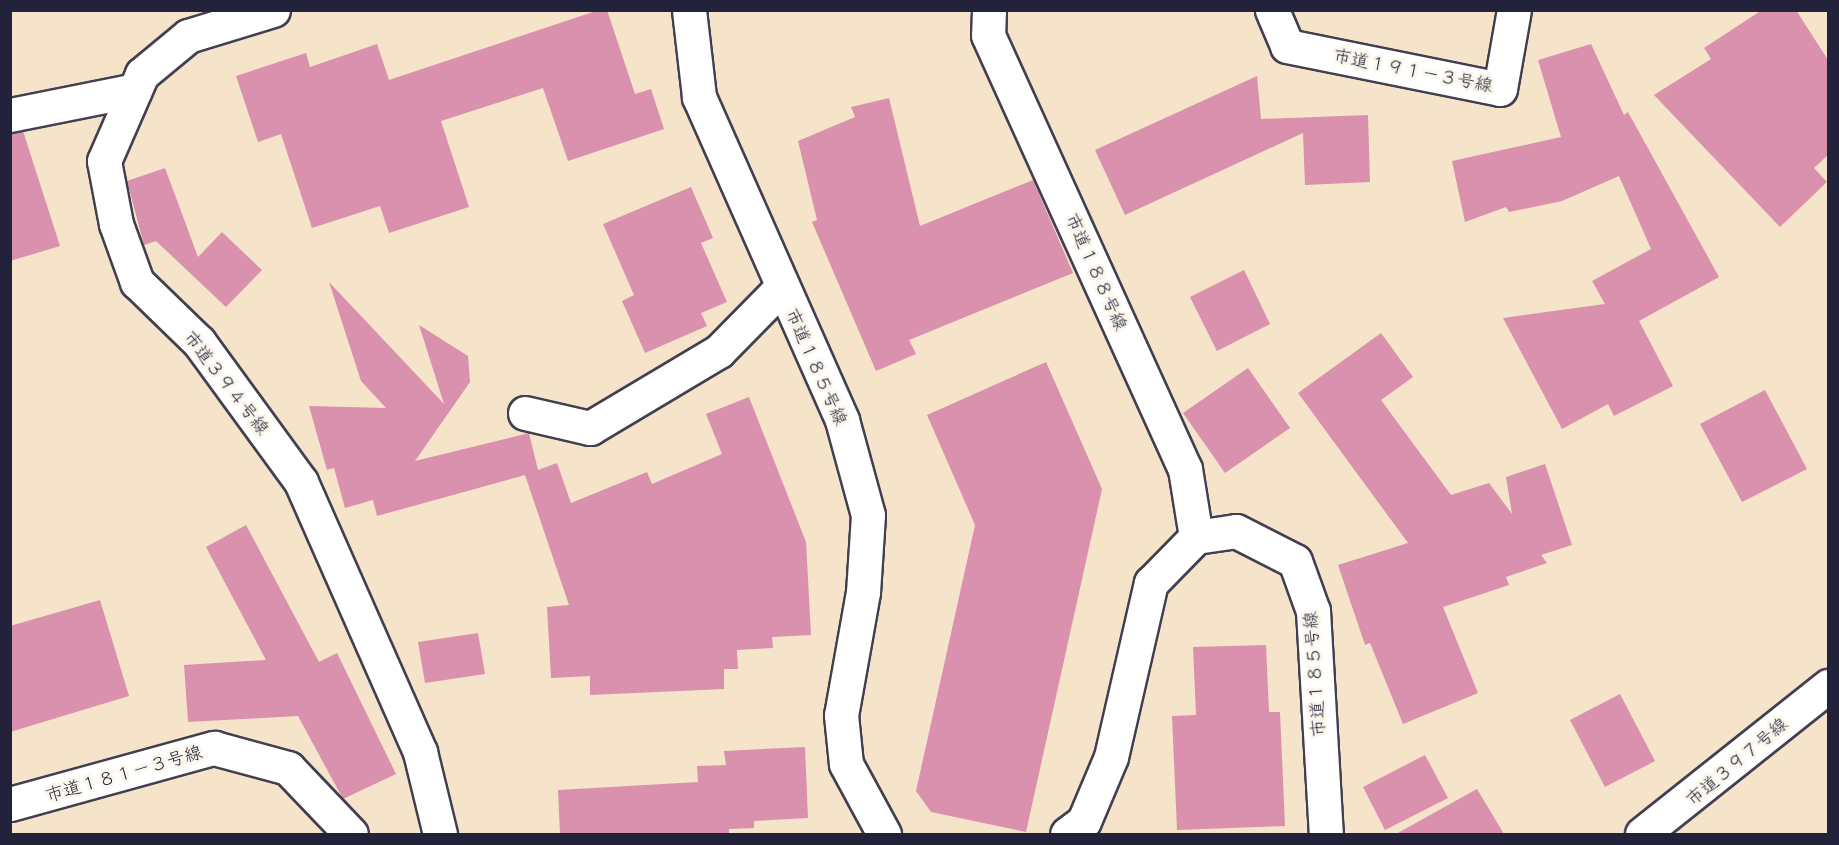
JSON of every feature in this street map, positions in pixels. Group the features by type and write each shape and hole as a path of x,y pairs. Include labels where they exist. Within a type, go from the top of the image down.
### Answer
{"street":[{"name":"市道３９４号線","path":"273,10 188,36 142,74 104,161 116,224 137,282 199,342 301,482 420,752 440,834"},
{"name":"市道１８５号線","path":"688,10 699,97 781,288 842,420 868,515 863,592 841,716 846,764 884,834"},
{"name":"市道１８８号線","path":"990,10 988,35 1185,469 1196,537"},
{"name":"市道１９１－３号線","path":"1272,10 1287,46 1500,89 1514,10"},
{"path":"10,115 135,90"},
{"path":"525,413 590,428 719,351 781,288"},
{"name":"市道１８５号線","path":"1196,537 1236,531 1295,561 1313,611 1326,834"},
{"path":"1067,834 1084,821 1111,757 1150,583 1196,537"},
{"name":"市道３９７号線","path":"1642,834 1675,825 1828,686"},
{"name":"市道１８１－３号線","path":"10,804 214,748 288,768 351,834"}],"building":[{"path":"599,10 607,10 635,94 651,89 664,129 568,161 543,88 441,121 469,207 389,233 380,206 312,228 281,134 258,142 236,76 306,53 310,67 377,44 389,80"},
{"path":"1762,10 1796,10 1828,60 1828,155 1814,168 1827,182 1780,227 1654,95 1711,59 1704,48"},
{"path":"1591,44 1624,115 1628,112 1719,277 1639,321 1673,386 1614,416 1608,404 1562,429 1503,318 1605,304 1592,281 1651,249 1619,176 1562,201 1509,212 1506,207 1465,222 1452,161 1561,137 1538,60"},
{"path":"1257,76 1261,119 1368,115 1370,182 1305,185 1303,133 1125,215 1095,150"},
{"path":"889,98 920,226 1033,180 1073,273 909,340 916,354 876,371 812,222 817,220 798,141 855,117 851,107"},
{"path":"23,131 60,246 10,261 10,133"},
{"path":"165,168 198,257 222,232 262,270 226,307 156,241 144,245 127,181"},
{"path":"691,187 713,238 701,243 727,302 701,313 707,326 645,353 622,301 634,295 603,224"},
{"path":"1244,270 1270,324 1217,351 1190,297"},
{"path":"329,282 444,404 419,325 468,356 470,382 415,461 529,433 538,470 557,463 571,503 647,472 652,484 722,454 706,414 749,397 806,542 811,635 772,637 773,648 737,650 738,669 724,669 724,689 590,695 590,676 551,678 547,607 569,605 525,475 377,516 373,500 345,508 334,468 327,470 309,406 386,408 361,381"},
{"path":"1381,333 1413,377 1381,400 1451,495 1489,483 1512,514 1506,477 1545,464 1572,545 1541,555 1547,563 1506,577 1509,585 1443,607 1478,693 1403,724 1370,643 1365,645 1338,565 1408,543 1298,393"},
{"path":"1046,362 1102,489 1026,832 931,812 916,791 975,525 927,415"},
{"path":"1248,368 1290,428 1225,473 1183,413"},
{"path":"1765,390 1807,469 1742,502 1700,424"},
{"path":"246,525 319,662 337,653 396,774 343,799 298,716 188,722 184,665 266,660 206,547"},
{"path":"100,600 129,696 10,732 10,626"},
{"path":"478,633 485,674 425,683 418,642"},
{"path":"1266,645 1269,712 1280,712 1285,826 1177,830 1172,716 1196,715 1193,647"},
{"path":"1620,694 1655,761 1605,787 1570,720"},
{"path":"805,747 808,818 754,821 754,828 729,829 729,834 560,834 558,790 698,782 697,766 726,765 724,751"},
{"path":"1425,755 1448,798 1385,830 1363,787"},
{"path":"1477,789 1504,834 1396,834"}]}
